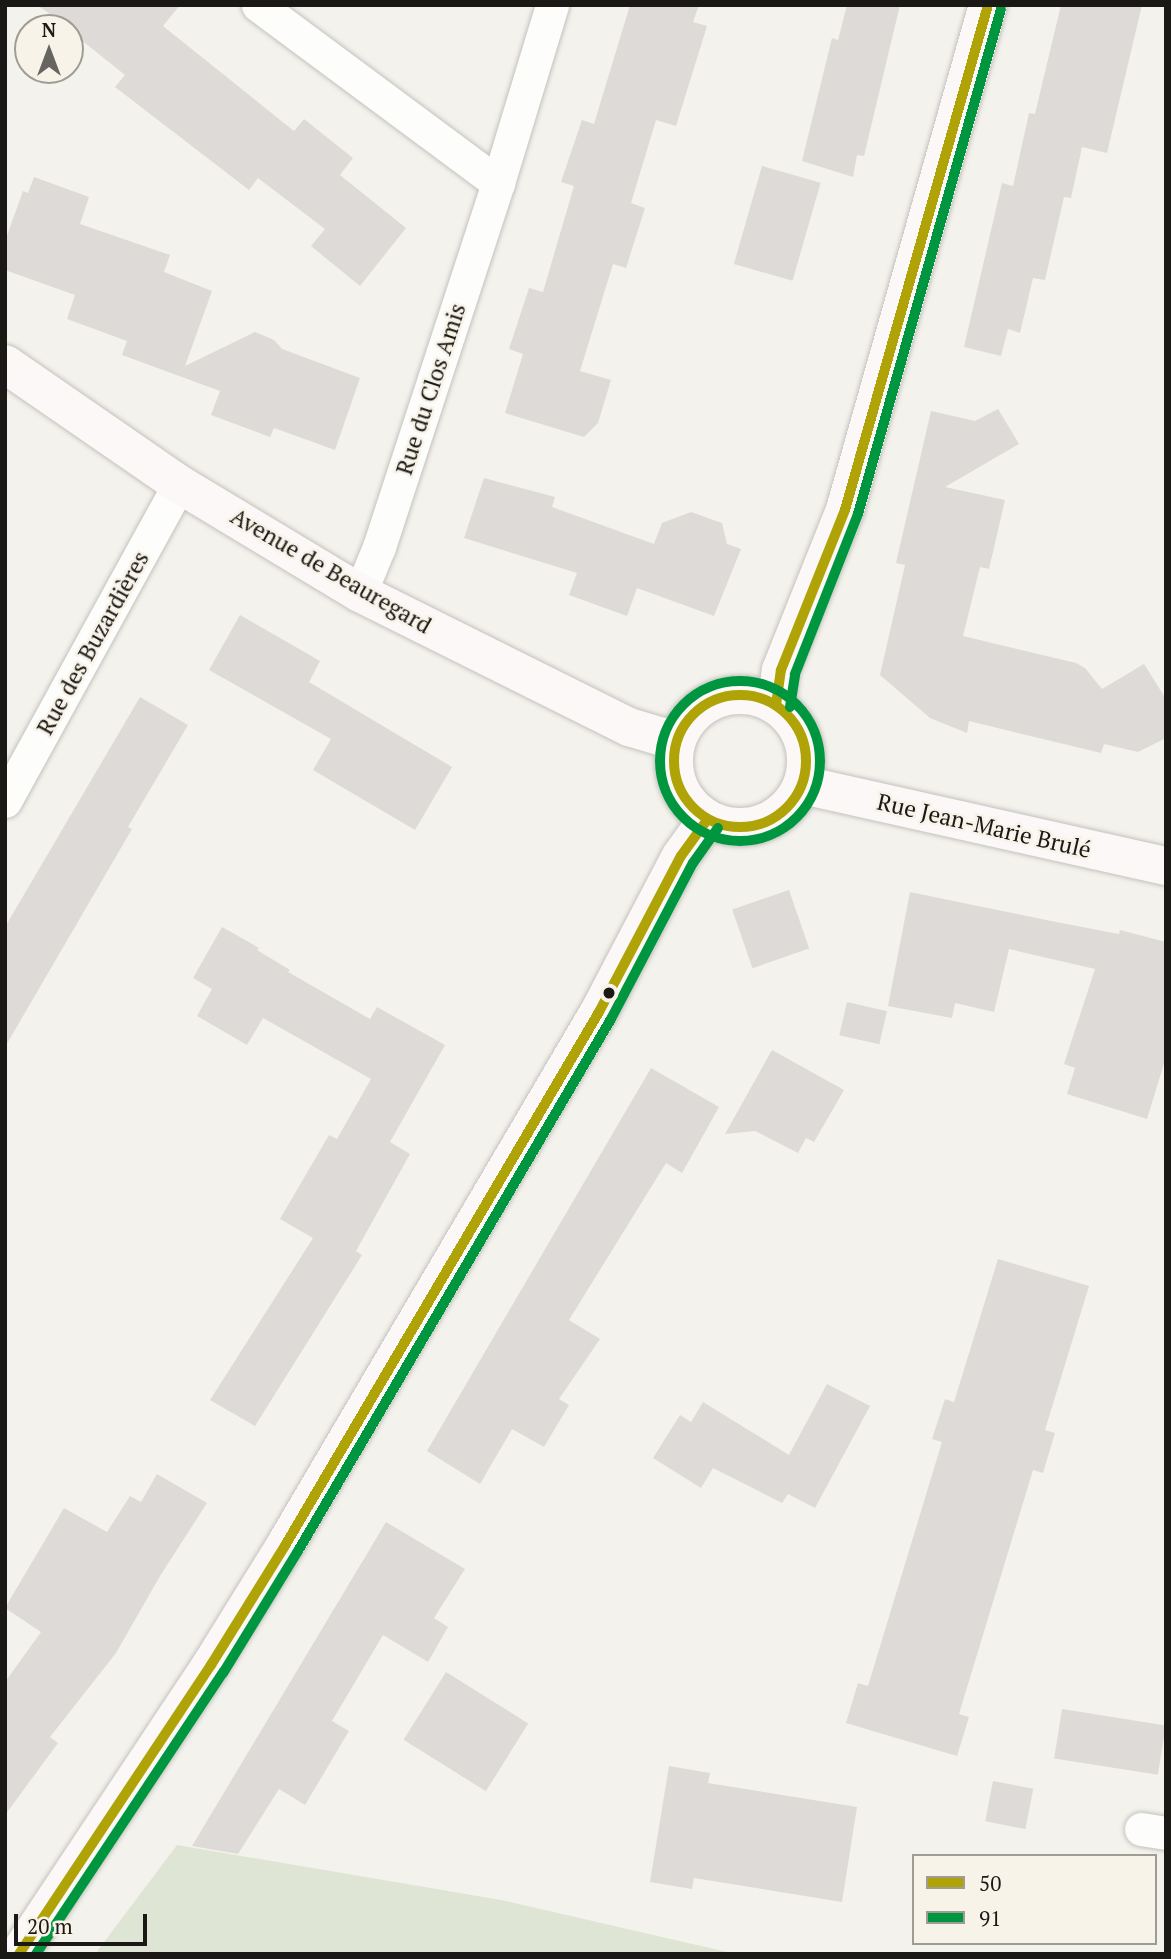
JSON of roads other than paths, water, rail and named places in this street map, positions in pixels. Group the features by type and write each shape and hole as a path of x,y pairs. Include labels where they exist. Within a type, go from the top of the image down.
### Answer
{"street":[{"path":"258,5 498,183"},
{"name":"Rue du Clos Amis","path":"360,593 372,566 498,183 552,5"},
{"path":"776,705 780,670 845,510 988,5"},
{"name":"Avenue de Beauregard","path":"5,364 179,484 360,593 628,727 676,741"},
{"name":"Rue des Buzardières","path":"5,801 179,484"},
{"path":"738,695 758,697 776,705 793,721 804,741 807,763 803,785 791,804 774,819 752,827 729,827 707,820 689,806 677,786 673,764 676,741 685,723 699,708 717,699 738,695"},
{"name":"Rue Jean-Marie Brulé","path":"803,785 1166,866"},
{"path":"19,1954 211,1665 286,1544 599,1012 681,856 707,820"}]}
